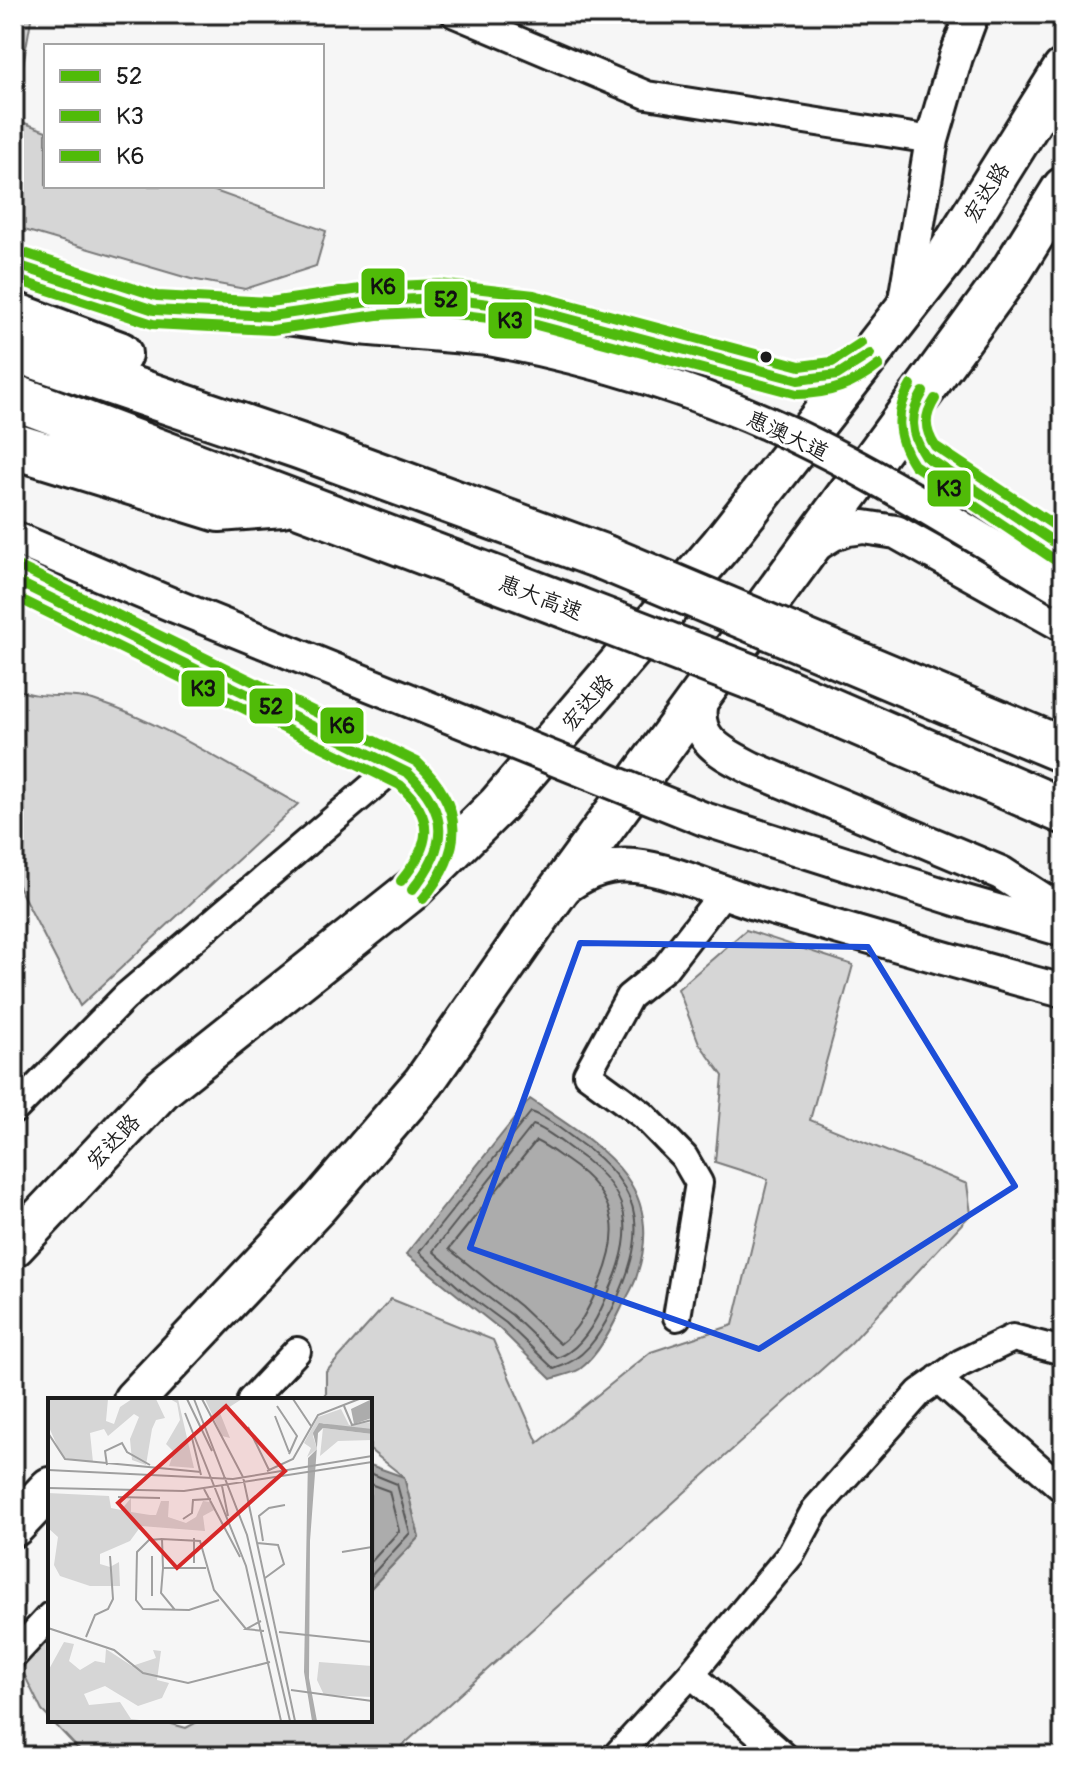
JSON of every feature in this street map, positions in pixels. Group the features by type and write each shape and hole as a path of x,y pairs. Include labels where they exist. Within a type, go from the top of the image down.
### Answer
{"highway":[{"path":"14,315 207,388 299,446"},
{"path":"14,349 299,446 603,557 1063,750"},
{"name":"惠大高速","path":"14,397 769,684 1063,811"},
{"path":"14,446 219,509 295,503"}],"main road":[{"name":"宏达路","path":"14,1246 162,1089 412,890 498,805 721,545 946,257 1063,70"},
{"path":"136,1398 318,1205 424,1082 546,907 1012,270 1063,188"},
{"path":"14,1526 48,1490"}],"street":[{"path":"455,14 647,95 932,140"},
{"path":"903,312 932,140 972,14"},
{"path":"14,264 154,310 271,316 376,301 439,298 532,309 798,380 828,378 844,373 870,354"},
{"name":"惠澳大道","path":"271,316 359,328 489,339 541,348 708,399 789,433 884,483 1063,589"},
{"path":"923,392 912,413 911,424 913,436 925,456 1063,548"},
{"path":"806,551 833,534 848,529 864,527 896,532 1063,625"},
{"path":"14,538 704,819 1063,930"},
{"path":"14,580 408,773 428,792 439,820 438,851 432,866 412,890"},
{"path":"702,695 699,720 703,732 719,750 751,768 1001,873 1063,913"},
{"path":"14,1110 125,997 395,767"},
{"path":"546,907 571,883 587,874 619,866 650,868 929,955 1063,991"},
{"path":"677,1317 699,1183 684,1157 643,1115 587,1074 629,997 665,968 723,893"},
{"path":"616,1756 691,1674 791,1554 815,1510 920,1392 989,1348 1013,1338 1063,1351"},
{"path":"253,1398 297,1351"},
{"path":"938,1379 1063,1489"},
{"path":"14,1655 48,1618"},
{"path":"691,1674 784,1756"}],"highlighted area":[{"path":"580,943 868,947 1015,1186 759,1349 470,1248"}],"shaded area":[{"path":"14,14 32,14 14,116"},
{"path":"14,119 44,130 44,188 207,188 326,231 316,266 245,289 191,279 14,227"},
{"path":"14,688 33,694 93,700 120,710 198,747 298,804 80,1006 14,878"},
{"path":"746,930 853,965 810,1120 967,1184 971,1214 851,1343 391,1756 85,1756 53,1722 170,1722 186,1728 197,1722 372,1722 372,1587 419,1537 404,1477 372,1452 372,1398 326,1398 326,1372 391,1299 493,1340 538,1443 651,1352 733,1325 768,1179 715,1162 723,1076 699,1043 678,989"},
{"path":"48,1634 48,1717 21,1668 35,1643"}],"water":[{"path":"530,1099 579,1132 620,1169 634,1190 643,1214 644,1242 637,1275 609,1333 593,1357 580,1369 551,1379 500,1329 406,1254"},
{"path":"372,1466 404,1477 419,1537 372,1587"}],"transit line":[{"name":"K6","path":"18,251 157,296 270,302 374,287 439,284 534,295 800,366 832,362 861,343"},
{"name":"52","path":"14,264 154,310 271,316 376,301 439,298 532,309 798,380 837,375 870,354"},
{"name":"K3","path":"14,279 153,324 272,330 377,315 439,312 529,323 797,394 841,387 879,365"},
{"name":"K3","path":"911,385 902,405 899,425 914,465 1055,560"},
{"name":"52","path":"923,392 915,409 913,424 916,440 925,456 1063,548"},
{"name":"K6","path":"935,399 927,422 935,446 1063,531"},
{"name":"K6","path":"20,567 417,762 444,795 451,812 453,829 452,846 446,863 423,899"},
{"name":"52","path":"14,580 408,773 431,802 439,830 432,859 412,890"},
{"name":"K3","path":"14,596 400,785 420,809 425,832 419,856 401,881"}]}
